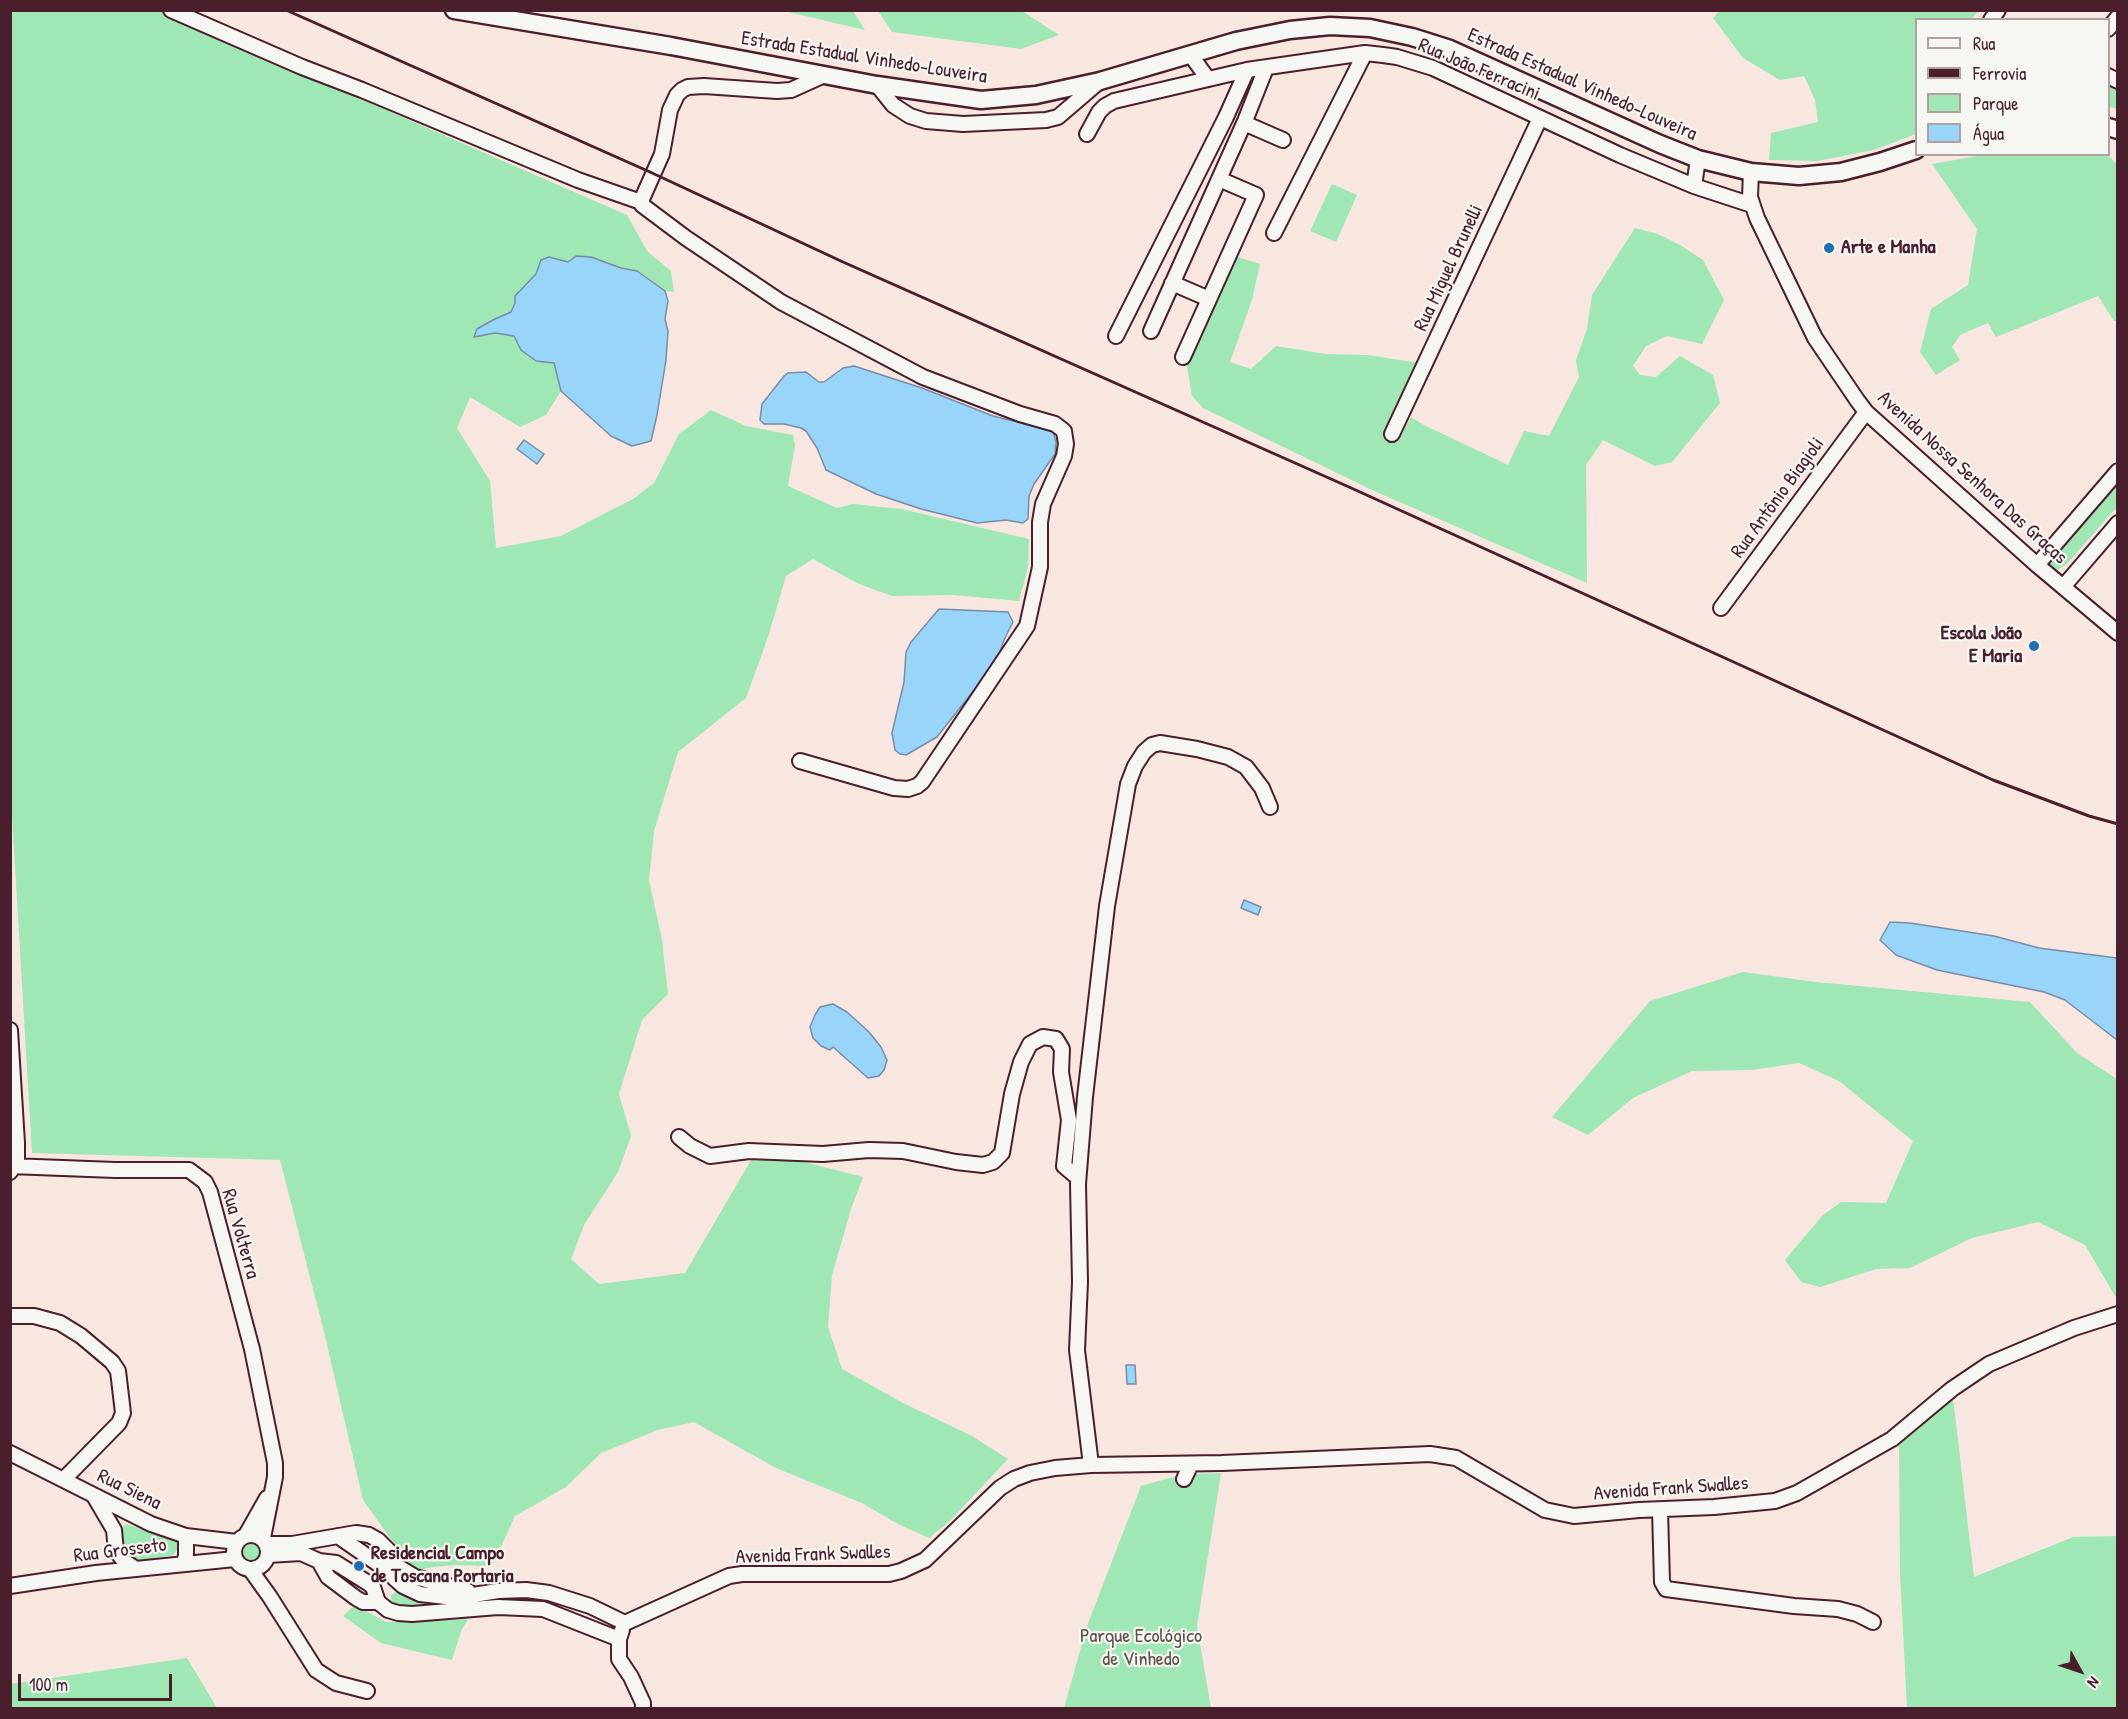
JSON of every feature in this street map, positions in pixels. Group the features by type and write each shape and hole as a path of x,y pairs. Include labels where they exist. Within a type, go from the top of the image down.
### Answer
{"main road":[{"name":"Estrada Estadual Vinhedo-Louveira","path":"454,10 671,46 822,76 981,100 1036,95 1100,81 1236,41 1290,30 1330,26 1389,32 1450,49 1623,128 1698,159 1751,172 1799,176 1840,172 1915,151"}],"street":[{"path":"171,10 302,67 578,180 642,202"},
{"path":"1274,233 1365,53"},
{"name":"Rua João Ferracini","path":"1087,134 1099,112 1114,101 1247,70 1365,53 1397,57 1432,68 1694,186 1752,205"},
{"path":"1190,54 1208,80"},
{"path":"1151,331 1220,179 1266,68"},
{"path":"1116,336 1226,117 1247,70"},
{"path":"800,761 894,788 908,789 922,782 1027,626 1040,567 1040,522 1043,504 1064,456 1066,434 1055,424 1011,411 923,377 791,308 686,238 642,205 662,154 670,110 677,94 682,90 688,87 704,86 790,90 822,76"},
{"path":"877,85 893,105 910,116 926,121 963,124 1046,120 1058,117 1100,81"},
{"name":"Rua Miguel Brunelli","path":"1392,434 1540,118"},
{"path":"1244,123 1283,140"},
{"path":"1694,186 1698,159"},
{"name":"Avenida Nossa Senhora Das Graças","path":"1751,172 1752,205 1815,338 1866,412 2037,565 2118,633"},
{"path":"1183,357 1256,195 1220,179"},
{"path":"1173,283 1209,299"},
{"name":"Rua Antônio Biagioli","path":"1721,608 1866,412"},
{"path":"2037,565 2118,471"},
{"path":"2063,587 2118,523"},
{"path":"1091,1465 1077,1350 1080,1281 1078,1178 1107,906 1128,784 1135,766 1144,752 1152,745 1160,743 1197,748 1228,757 1246,767 1255,777 1270,807"},
{"path":"10,1030 13,1122 17,1160 11,1168"},
{"path":"679,1137 690,1146 710,1156 749,1151 823,1154 869,1150 903,1151 983,1165 993,1162 1002,1153 1012,1094 1021,1062 1030,1044 1043,1037 1056,1039 1062,1049 1061,1072 1069,1120 1064,1166 1078,1178"},
{"name":"Rua Volterra","path":"11,1168 189,1170 205,1182 210,1192 252,1349 275,1463 262,1554"},
{"name":"Avenida Frank Swalles","path":"626,1623 729,1576 889,1574 902,1571 925,1560 999,1488 1014,1479 1043,1470 1091,1465 1191,1464 1430,1454 1456,1458 1545,1510 1574,1516 1714,1508 1775,1501 1797,1493 1892,1439 1952,1389 1989,1364 2074,1328 2118,1314"},
{"path":"10,1316 34,1316 60,1323 81,1335 112,1362 118,1371 123,1413 119,1423 64,1479"},
{"name":"Rua Siena","path":"10,1453 135,1517 174,1533 186,1536 242,1538 252,1534 262,1554"},
{"path":"1184,1479 1191,1464"},
{"name":"Rua Volterra","path":"242,1538 273,1488"},
{"path":"94,1496 114,1530 116,1551 111,1562 96,1573"},
{"path":"1660,1510 1662,1582 1666,1589 1794,1606 1838,1609 1857,1614 1873,1622"},
{"path":"114,1530 118,1522 135,1517"},
{"path":"242,1538 234,1553 235,1559 244,1568 262,1554 292,1544 356,1533 369,1535 384,1544 391,1555 393,1572 378,1602"},
{"path":"183,1563 186,1557 186,1536"},
{"path":"338,1536 393,1572 410,1590 455,1598 482,1593 526,1590 549,1593 590,1606 626,1623 619,1639 620,1659 631,1677 642,1708"},
{"path":"116,1551 124,1561 136,1569"},
{"path":"262,1554 301,1553 319,1561 328,1577 342,1589 363,1602 378,1602 388,1610 405,1613 498,1607 543,1609 619,1639"},
{"path":"262,1554 270,1597 316,1670 336,1683 367,1691"},
{"name":"Rua Grosseto","path":"10,1586 96,1573 235,1559"},
{"path":"498,1592 498,1607"},
{"path":"543,1609 549,1593"}],"green space":[{"path":"10,11 159,11 627,215 647,251 671,271 674,292 665,291 637,271 591,257 568,262 549,257 541,260 536,274 527,283 511,312 493,320 475,337 495,333 514,336 521,350 554,363 561,391 546,415 520,427 470,397 457,428 490,481 496,548 561,536 633,499 654,483 679,434 711,410 746,426 793,435 795,445 788,486 837,508 853,504 902,509 1029,539 1028,567 1019,601 954,595 892,596 859,584 813,559 786,576 768,637 746,698 678,752 654,831 649,880 662,940 668,994 642,1020 619,1094 631,1136 618,1172 584,1225 571,1259 599,1284 685,1273 757,1150 863,1177 832,1275 828,1327 842,1369 903,1403 972,1436 1008,1459 950,1521 929,1538 898,1524 862,1503 776,1468 694,1422 658,1430 601,1453 566,1487 515,1516 492,1566 456,1565 414,1571 363,1500 324,1332 280,1160 32,1153 10,782"},
{"path":"853,11 865,30 788,12"},
{"path":"878,11 1022,11 1059,35 1021,49 892,32"},
{"path":"1719,11 1979,11 1972,18 1915,18 1915,134 1874,150 1817,161 1769,160 1771,133 1818,122 1815,100 1804,76 1780,80 1743,58 1713,18"},
{"path":"2110,83 2117,88 2117,109 2110,107"},
{"path":"1977,156 2108,156 2117,164 2117,321 2114,321 2098,296 1996,337 1988,323 1960,335 1952,347 1960,360 1936,375 1920,352 1931,309 1968,285 1977,229 1932,164"},
{"path":"1332,184 1357,195 1336,242 1310,231"},
{"path":"1635,228 1658,234 1703,260 1724,300 1702,344 1667,336 1646,346 1633,366 1640,375 1656,377 1680,356 1713,375 1720,403 1672,462 1655,466 1603,440 1586,465 1587,583 1374,491 1203,408 1192,396 1186,361 1235,256 1260,264 1252,300 1230,362 1251,369 1276,346 1326,354 1367,355 1420,363 1384,436 1398,442 1411,417 1508,465 1524,431 1549,436 1579,377 1576,360 1587,329 1592,295"},
{"path":"2117,477 2117,507 2066,565 2055,571 2045,562"},
{"path":"1743,972 1816,982 2030,1002 2077,1053 2117,1079 2117,1296 2085,1245 2038,1222 1972,1238 1910,1268 1876,1269 1820,1287 1801,1282 1785,1260 1822,1216 1841,1202 1886,1203 1913,1141 1839,1081 1799,1063 1752,1070 1692,1071 1633,1098 1588,1135 1552,1117 1650,1001"},
{"path":"1953,1398 1974,1577 2073,1537 2117,1536 2117,1708 1907,1708 1900,1573 1899,1445"},
{"name":"Parque Ecológico de Vinhedo","path":"1221,1473 1197,1626 1211,1708 1064,1708 1087,1626 1141,1486 1184,1474"},
{"path":"126,1524 173,1539 177,1542 178,1549 173,1555 141,1561 133,1559 123,1549 120,1531"},
{"path":"252,1538 260,1540 264,1547 260,1559 252,1561 244,1558 241,1550 245,1540"},
{"path":"396,1592 431,1604 493,1602 402,1608 391,1601 391,1595"},
{"path":"355,1605 386,1622 467,1619 467,1622 462,1629 452,1660 381,1643 343,1616"},
{"path":"187,1658 217,1708 11,1708 11,1684"}],"water":[{"path":"576,256 591,257 637,271 665,291 668,301 665,319 668,331 666,360 651,441 632,446 611,436 561,391 554,363 536,361 521,350 514,336 495,333 474,337 477,329 511,312 515,296 536,274 541,260 549,257 568,262"},
{"path":"854,366 922,388 993,416 1053,431 1056,442 1055,454 1034,484 1029,496 1028,519 1023,523 1006,520 977,523 921,509 876,494 826,470 817,448 806,431 784,424 764,424 760,420 762,404 788,373 806,372 819,382 824,382 843,368"},
{"path":"524,440 544,454 537,464 517,449"},
{"path":"939,609 1008,612 1013,622 997,661 937,737 906,755 900,754 895,750 892,733 904,682 906,652 911,642"},
{"path":"1244,900 1261,907 1258,915 1241,908"},
{"path":"1890,922 1994,936 2039,948 2117,958 2117,1040 2065,1000 2044,992 1937,970 1896,955 1880,940"},
{"path":"833,1004 847,1012 869,1032 881,1047 887,1060 879,1076 868,1078 833,1047 830,1050 821,1046 813,1038 810,1027 815,1015 820,1007"},
{"path":"1126,1365 1135,1365 1136,1384 1127,1384"}],"railway":[{"path":"286,10 650,172 843,262 1349,487 1993,780 2089,816 2118,824"}],"place":[{"name":"Arte e Manha","path":"1829,248"},
{"name":"Escola João E Maria","path":"2034,646"},
{"name":"Residencial Campo de Toscana Portaria","path":"359,1566"}]}
